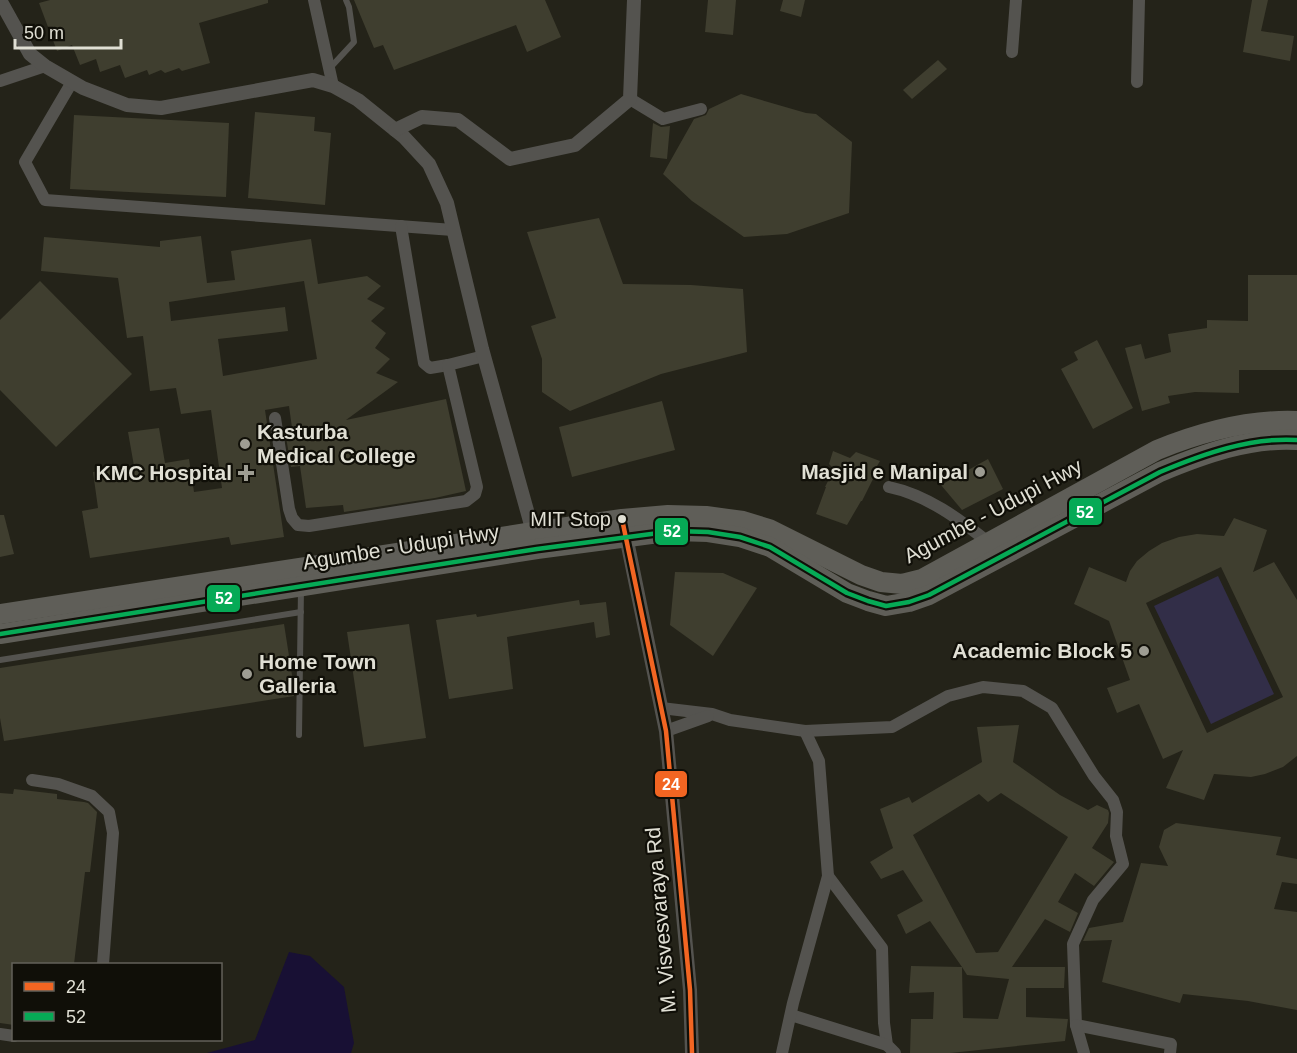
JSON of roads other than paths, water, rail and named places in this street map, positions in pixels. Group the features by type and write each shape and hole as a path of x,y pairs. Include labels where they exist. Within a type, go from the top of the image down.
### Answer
{"highway":[{"name":"Agumbe - Udupi Hwy","path":"0,634 301,587 624,527 668,515 706,516 743,521 769,529 861,576 881,582 902,584 922,579 1166,446 1242,425 1297,421"},
{"name":"Agumbe - Udupi Hwy","path":"0,614 533,532 624,527 708,532 740,537 770,547 847,593 886,606 909,602 929,595 1160,472 1188,460 1256,442 1297,440"}],"street":[{"path":"0,0 30,54 45,66 83,88 127,105 161,108 313,80 333,86 358,100 404,137 429,164 447,203 484,356 533,532"},
{"path":"314,0 333,86"},
{"path":"395,130 422,117 458,120 510,159 575,145 630,99 634,0"},
{"path":"1012,52 1016,0"},
{"path":"1137,82 1139,0"},
{"path":"0,81 45,66"},
{"path":"72,82 25,162 45,200 453,230"},
{"path":"630,99 663,119 700,109"},
{"path":"402,226 424,363 430,368 484,356"},
{"path":"275,418 289,509 298,525 309,526 466,501 475,494 477,487 448,365"},
{"path":"890,487 906,490 935,505 960,520 988,542"},
{"name":"M. Visvesvaraya Rd","path":"624,527 666,731 690,990 692,1053"},
{"path":"662,708 712,714 730,720 805,731 892,727 948,696 984,687 1023,691 1052,708 1094,776 1113,800 1117,812 1116,836 1123,864 1093,900 1073,944 1076,1025 1084,1053"},
{"path":"666,731 712,714"},
{"path":"782,1053 828,876 819,761 805,731"},
{"path":"32,780 58,784 92,796 109,812 113,833 104,963"},
{"path":"828,876 882,948 884,1023 891,1049"},
{"path":"791,1015 891,1049"},
{"path":"1076,1025 1171,1044 1170,1053"}],"lane":[{"path":"329,68 354,42 346,0"},
{"path":"299,735 301,587"},
{"path":"0,660 301,612"}],"place":[{"name":"Kasturba Medical College","path":"245,444"},
{"name":"Masjid e Manipal","path":"980,472"},
{"name":"KMC Hospital","path":"246,473"},
{"name":"MIT Stop","path":"622,519"},
{"name":"Academic Block 5","path":"1144,651"},
{"name":"Home Town Galleria","path":"247,674"}]}
